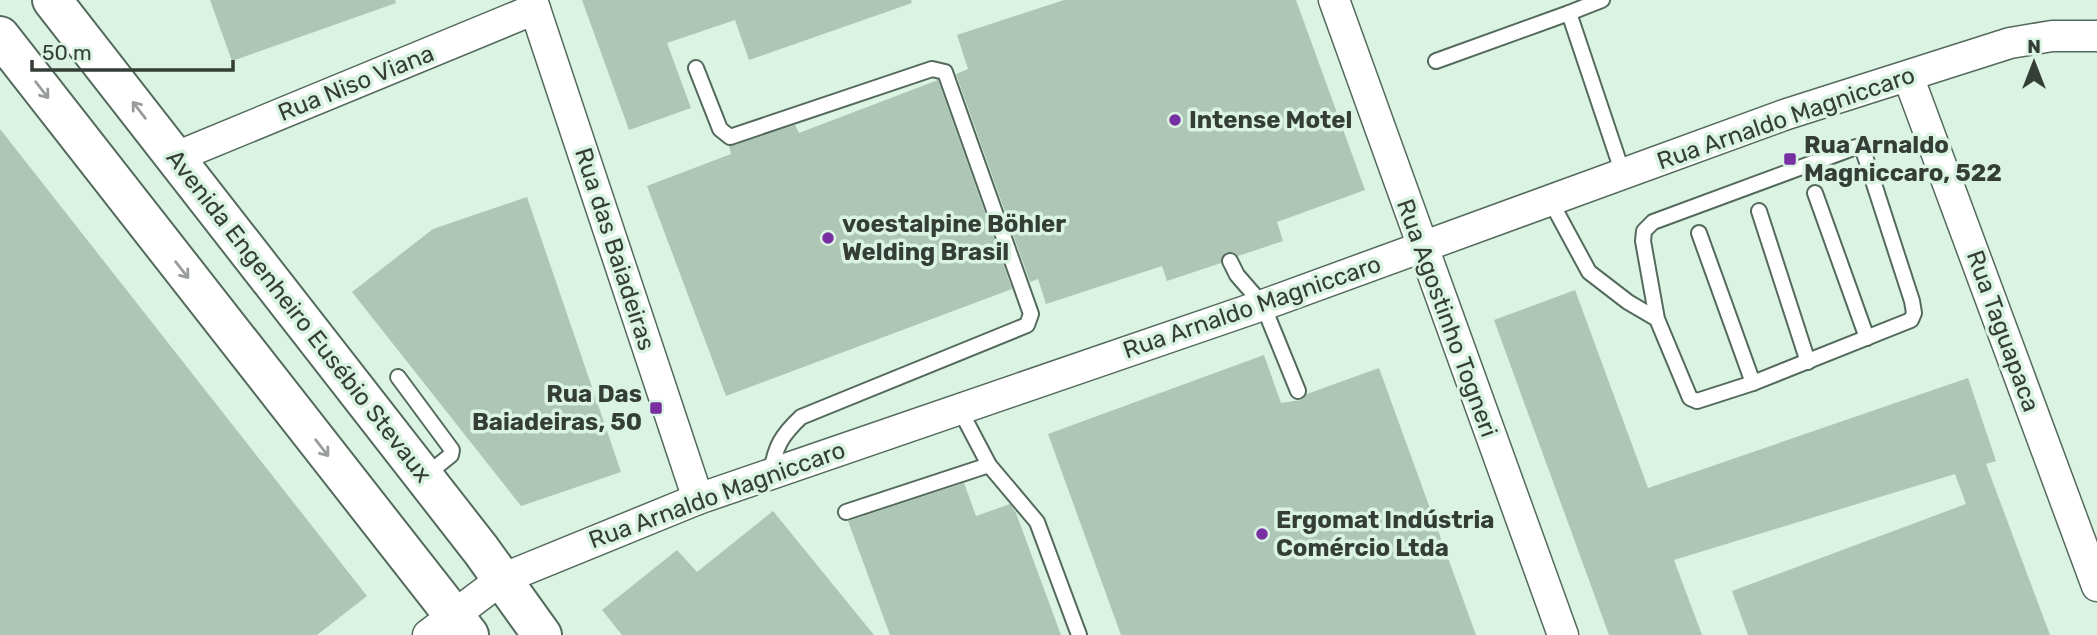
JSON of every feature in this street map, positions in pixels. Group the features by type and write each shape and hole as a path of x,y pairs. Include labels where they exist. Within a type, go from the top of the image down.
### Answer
{"main road":[{"name":"Avenida Engenheiro Eusébio Stevaux","path":"58,3 424,477 542,635"},
{"path":"0,36 450,628"}],"street":[{"name":"Rua Agostinho Togneri","path":"1334,0 1563,635"},
{"name":"Rua Niso Viana","path":"176,158 534,4"},
{"name":"Rua das Baiadeiras","path":"534,4 698,499"},
{"name":"Rua Arnaldo Magniccaro","path":"450,628 502,579 698,499 1263,304 1787,114 2010,43 2052,36 2097,36"},
{"name":"Rua Taguapaca","path":"1908,76 2097,586"}],"lane":[{"path":"1436,61 1601,0"},
{"path":"1569,13 1623,174"},
{"path":"696,68 720,129 730,137 932,69 945,72 1031,314 1027,325 801,417 781,435 774,450 771,473"},
{"path":"1856,147 1863,150 1914,313 1911,320 1867,338 1753,383 1697,401 1690,398 1657,319 1643,241 1644,231 1653,222 1856,147"},
{"path":"1815,193 1867,338"},
{"path":"1550,200 1589,272 1628,302 1657,319"},
{"path":"1759,211 1808,362"},
{"path":"1699,233 1753,383"},
{"path":"1230,261 1237,275 1263,304 1298,391"},
{"path":"398,376 452,450 451,455 424,477"},
{"path":"960,408 989,465 1037,522 1079,635"},
{"path":"846,512 989,465"}],"building":[{"path":"210,0 395,0 396,3 232,61"},
{"path":"582,0 911,0 912,3 749,60 735,20 667,43 691,108 629,130"},
{"path":"1064,0 1296,0 1365,190 1277,222 1283,241 1238,256 1226,252 1221,263 1167,281 1162,266 1046,304 1038,279 1030,282 956,74 968,69 957,35"},
{"name":"voestalpine Böhler Welding Brasil","path":"938,80 1012,289 726,396 647,186 731,154 729,146 795,125 799,133"},
{"path":"0,129 367,596 317,635 0,635"},
{"path":"527,197 621,472 521,506 352,292 433,229"},
{"path":"1575,290 1648,488 1968,378 1996,461 1986,464 2050,635 1748,635 1732,591 1966,504 1955,474 1674,560 1702,635 1609,635 1494,320"},
{"name":"Ergomat Indústria Comércio Ltda","path":"1264,355 1281,403 1301,400 1307,394 1379,368 1476,635 1121,635 1048,434"},
{"path":"964,483 976,516 1010,504 1016,513 1061,635 890,635 848,521"},
{"path":"773,511 874,635 622,635 602,610 677,550 697,572"}],"place":[{"name":"Intense Motel","path":"1175,120"},
{"name":"Rua Arnaldo Magniccaro, 522","path":"1790,159"},
{"name":"voestalpine Böhler Welding Brasil","path":"828,238"},
{"name":"Rua Das Baiadeiras, 50","path":"656,408"},
{"name":"Ergomat Indústria Comércio Ltda","path":"1262,534"}]}
